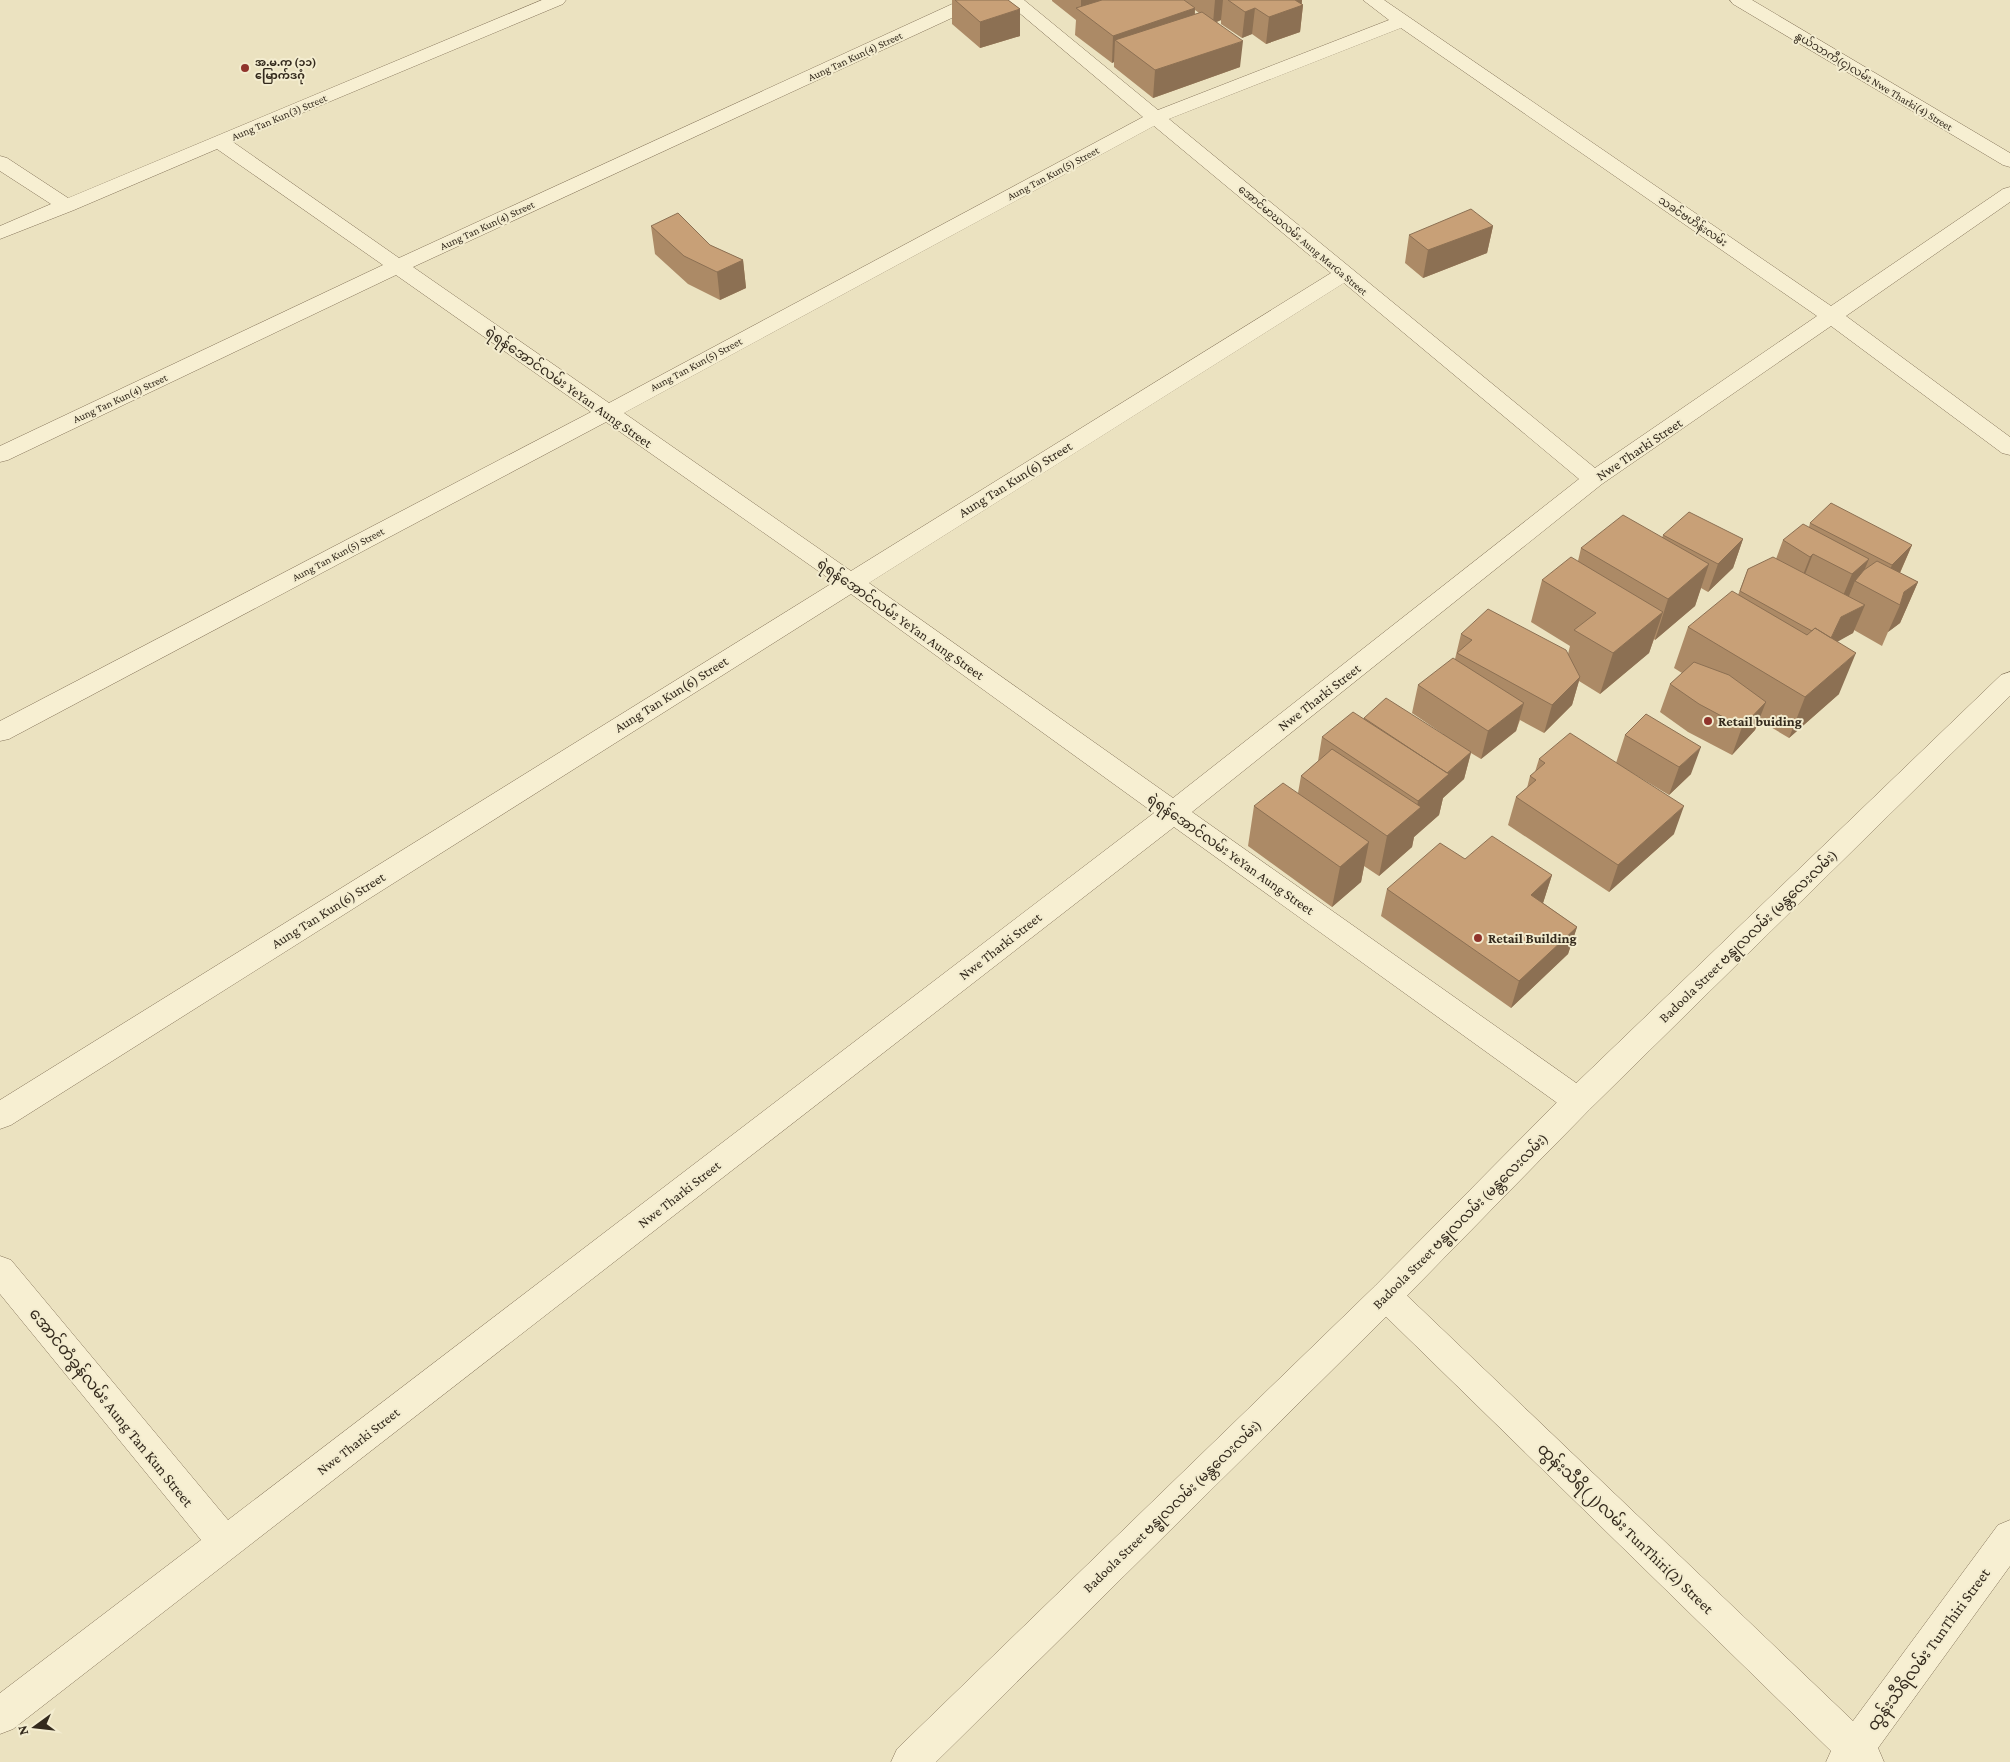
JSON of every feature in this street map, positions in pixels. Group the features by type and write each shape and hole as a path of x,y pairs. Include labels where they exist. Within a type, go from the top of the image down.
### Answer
{"street":[{"name":"Aung Tan Kun(3) Street","path":"0,234 557,0"},
{"name":"Aung Tan Kun(4) Street","path":"0,455 396,267 976,0"},
{"name":"အောင်မာဃလမ်း Aung MarGa Street","path":"1013,0 1594,479"},
{"name":"သခင်ဗဟိန်းလမ်း","path":"1372,0 1832,316 2010,448"},
{"name":"နွယ်သာကီ(၄)လမ်း Nwe Tharki(4) Street","path":"1739,0 2010,161"},
{"name":"Aung Tan Kun(5) Street","path":"0,732 606,412 1155,118 1403,21"},
{"name":"ရဲရန်အောင်လမ်း YeYan Aung Street","path":"220,142 396,267 850,582 1578,1101"},
{"path":"0,162 67,206"},
{"name":"Nwe Tharki Street","path":"0,1716 1173,813 1594,479 2010,193"},
{"name":"Aung Tan Kun(6) Street","path":"0,1116 1344,274"},
{"name":"Badoola Street ဗန္ဓုလလမ်း (မန္တလေးလမ်း)","path":"910,1762 1386,1296 1578,1101 2010,681"},
{"name":"အောင်တံခွန်လမ်း Aung Tan Kun Street","path":"0,1270 225,1543"},
{"name":"ထွန်းသီရိ(၂)လမ်း TunThiri(2) Street","path":"1386,1296 1855,1758"},
{"name":"ထွန်းသီရိလမ်း TunThiri Street","path":"1855,1758 2010,1537"}],"building":[{"path":"955,0 1008,0 1020,9 980,22"},
{"path":"1102,0 1184,0 1195,8 1113,36 1076,8"},
{"path":"1228,0 1295,0 1303,5 1269,17 1255,8 1245,12"},
{"path":"1202,12 1243,41 1155,70 1115,40"},
{"path":"1471,209 1493,226 1428,250 1409,235"},
{"path":"678,213 710,245 743,260 717,272 684,256 651,226"},
{"path":"1831,503 1912,545 1892,565 1810,523"},
{"path":"1689,512 1743,539 1718,564 1663,535"},
{"path":"1623,515 1709,564 1668,599 1581,548"},
{"path":"1803,524 1869,559 1852,574 1813,554 1810,557 1783,540"},
{"path":"1571,557 1663,612 1613,653 1574,630 1596,613 1542,580"},
{"path":"1773,557 1865,605 1841,617 1831,638 1815,628 1812,631 1740,591 1748,569"},
{"path":"1877,561 1918,582 1904,592 1900,605 1855,581 1864,570"},
{"path":"1732,591 1807,635 1815,628 1856,653 1805,697 1688,627"},
{"path":"1488,609 1566,650 1580,677 1552,705 1457,653 1472,640 1461,634"},
{"path":"1453,658 1524,703 1488,731 1418,685"},
{"path":"1694,662 1729,675 1766,702 1742,727 1699,704 1670,684"},
{"path":"1386,698 1471,752 1447,773 1364,718"},
{"path":"1353,712 1449,774 1418,801 1322,737"},
{"path":"1646,714 1701,747 1679,767 1625,735"},
{"path":"1570,733 1684,806 1618,865 1516,797 1536,780 1530,776 1545,763 1539,759"},
{"path":"1332,749 1421,807 1387,836 1301,776"},
{"path":"1283,783 1369,842 1340,867 1254,806"},
{"name":"Retail Building","path":"1492,836 1552,875 1531,895 1577,927 1519,981 1387,889 1440,843 1465,859"}],"place":[{"name":"အ.မ.က (၁၁) မြောက်ဒဂုံ","path":"245,68"},
{"name":"Retail buiding","path":"1708,721"},
{"name":"Retail Building","path":"1478,938"}]}
